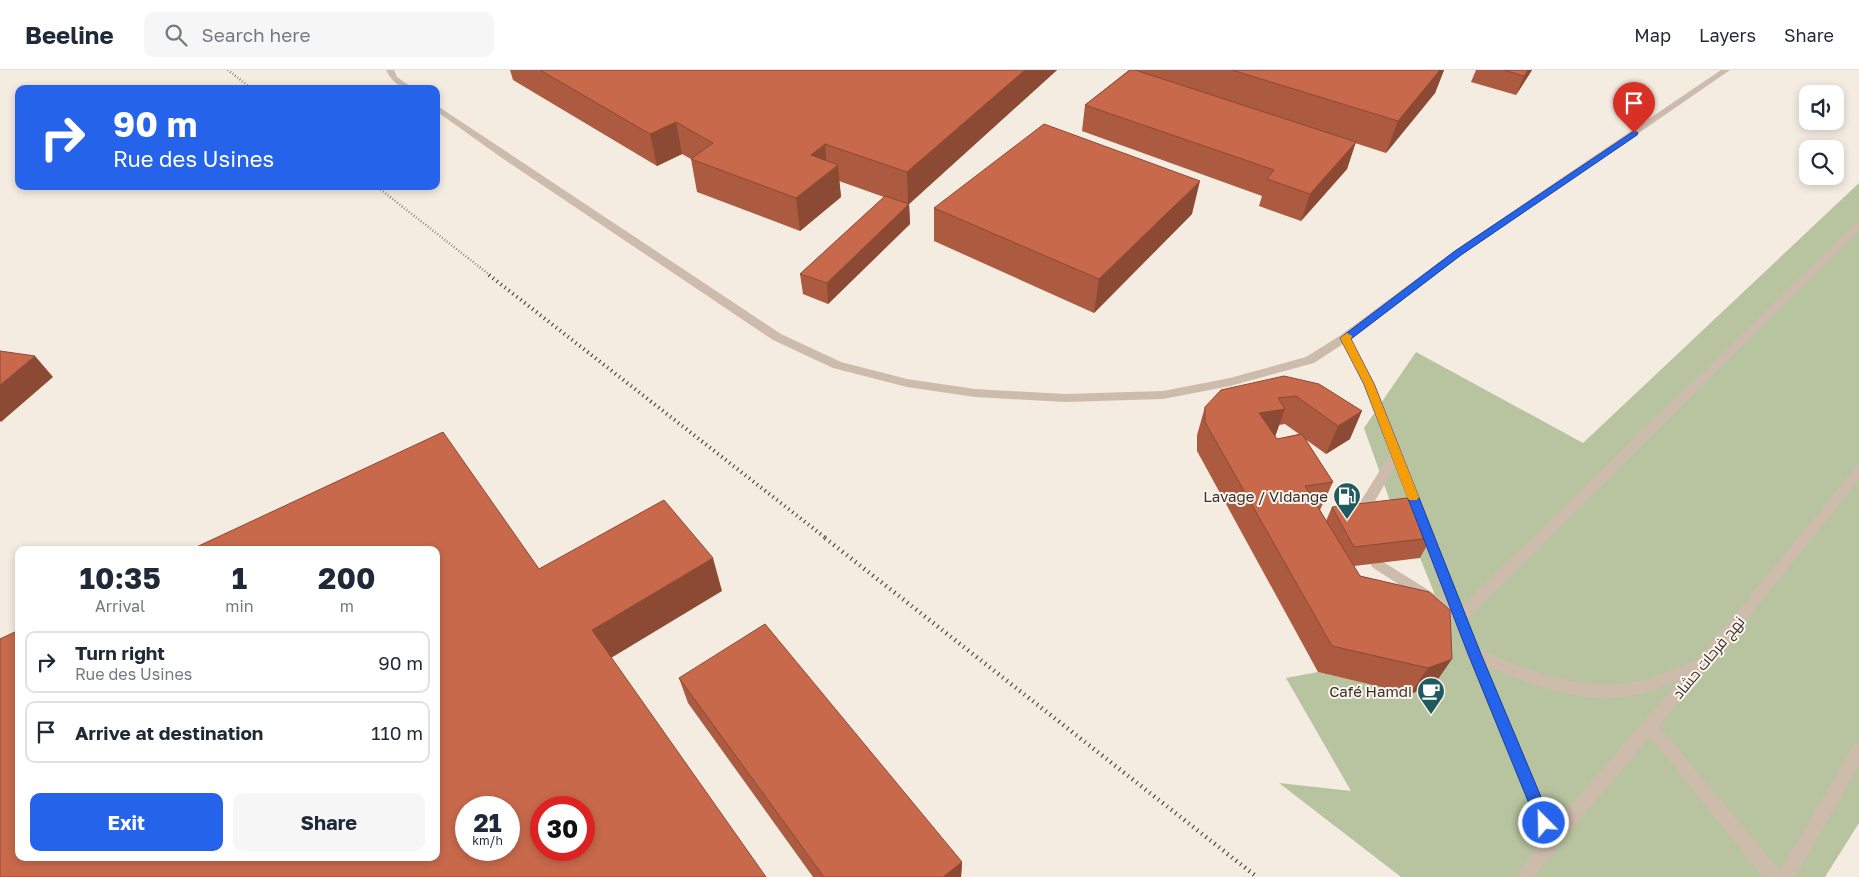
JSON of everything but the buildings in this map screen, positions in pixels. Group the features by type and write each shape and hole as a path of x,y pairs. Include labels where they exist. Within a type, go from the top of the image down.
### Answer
{"street":[{"path":"390,70 394,78 404,85"},
{"path":"440,110 538,178 777,337 836,365 907,383 975,393 1065,398 1163,395 1230,382 1310,360 1345,338 1458,253 1726,70"},
{"path":"1460,617 1859,225"},
{"path":"1345,338 1369,384 1474,654 1552,840"},
{"path":"1355,523 1396,454"},
{"name":"نهج فرحات حشاد","path":"1524,877 1552,840 1702,664 1859,470"},
{"path":"1377,563 1460,617"},
{"path":"1474,654 1528,677 1573,690 1616,690 1646,686 1702,664"},
{"path":"1650,726 1774,877"},
{"path":"1786,877 1859,751"}],"green space":[{"path":"1859,183 1859,823 1825,877 1401,877 1279,783 1351,791 1286,678 1318,672 1410,694 1444,617 1420,558 1396,518 1364,428 1416,352 1583,443"}],"railway":[{"path":"228,70 247,85"},
{"path":"381,190 491,276"},
{"path":"489,275 827,539"},
{"path":"825,538 1257,877"}],"slow traffic":[{"path":"1347,336 1345,338 1369,384 1413,497"}],"place":[{"name":"Lavage / Vidange","path":"1347,520"},
{"name":"Café Hamdi","path":"1431,715"}],"route":[{"path":"1544,823 1474,654 1369,384 1345,338 1458,253 1634,133"}]}
